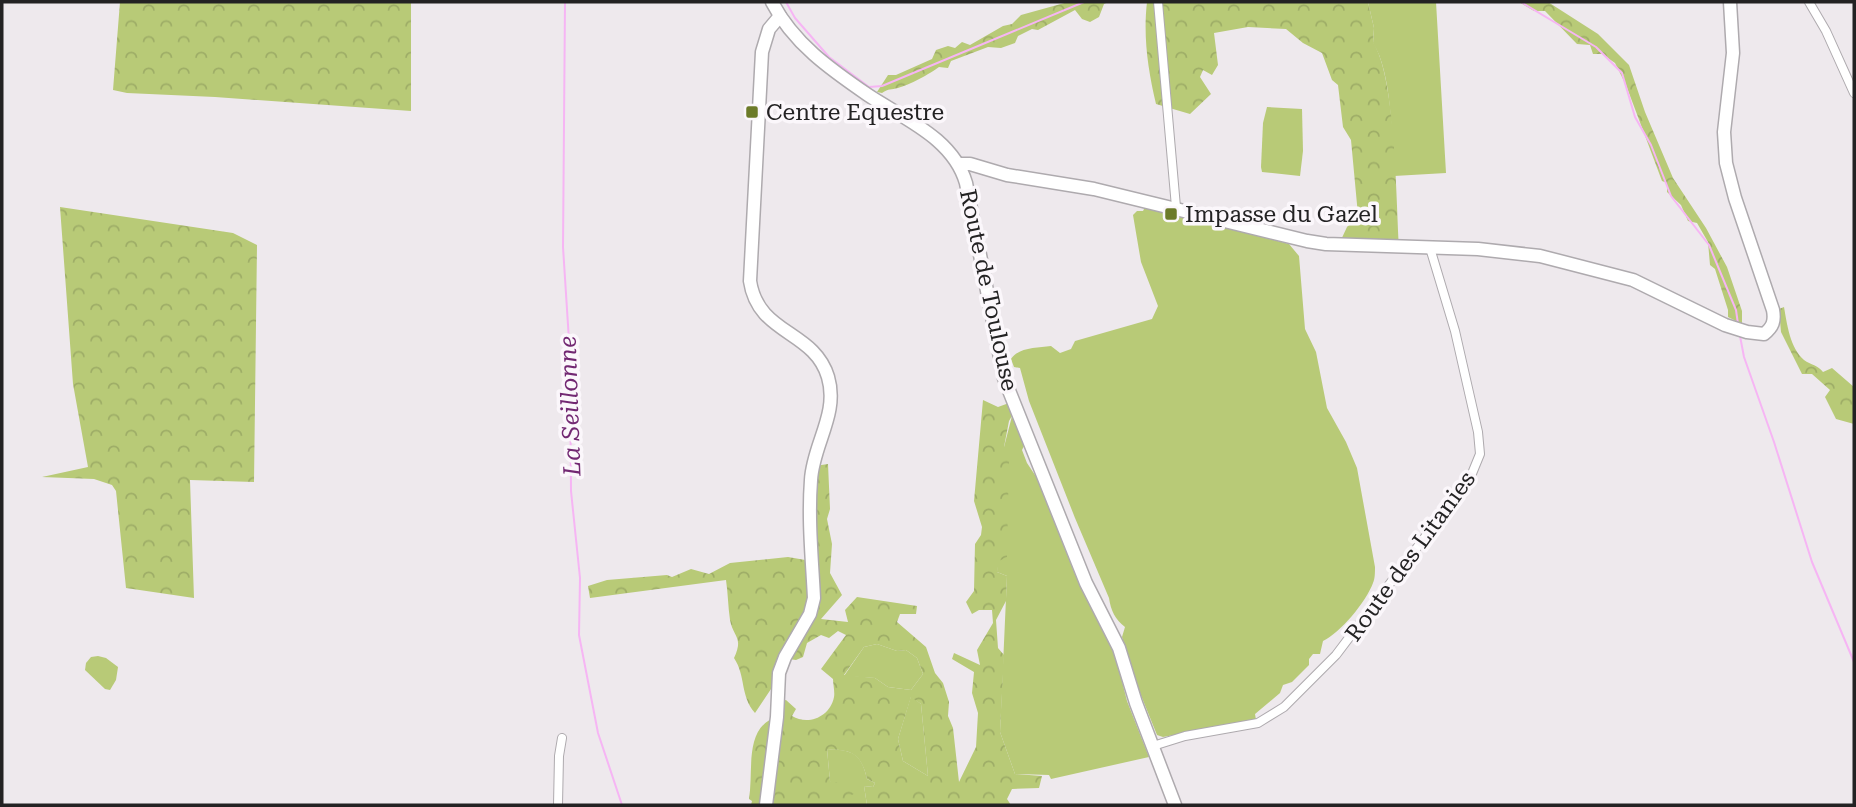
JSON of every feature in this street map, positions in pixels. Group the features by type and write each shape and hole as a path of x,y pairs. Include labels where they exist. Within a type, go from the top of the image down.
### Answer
{"street":[{"name":"Route de Toulouse","path":"772,2 788,28 829,68 940,143 959,164 966,183 998,356 1006,385 1086,583 1119,648 1136,703 1175,805"},
{"path":"1158,2 1176,207"},
{"path":"959,164 970,164 1007,175 1094,189 1176,207 1282,237 1316,243 1511,251 1633,280 1742,331 1764,334 1772,327 1774,319 1726,163 1724,132 1733,53 1730,2"},
{"path":"1809,2 1826,31 1854,93"},
{"path":"766,805 779,673 785,657 810,614 814,598 811,478 815,457 830,414 831,398 828,378 819,359 803,343 766,316 752,293 750,269 759,87 769,29 779,16"},
{"path":"765,44 788,28"},
{"name":"Route des Litanies","path":"1153,746 1185,736 1258,723 1284,707 1336,655 1471,476 1480,454 1478,432 1455,331 1430,248"},
{"path":"558,805 562,738"}],"green space":[{"path":"120,2 411,2 411,111 113,90"},
{"path":"1068,2 1108,2 1104,4 1099,17 1090,22 1082,19 1075,10 1038,30 1032,29 1018,36 1015,43 1001,48 988,47 951,61 948,68 939,67 908,84 882,93 877,92 888,75 896,75 932,59 936,50 948,46 955,48 962,42 970,45 1003,26 1012,24 1021,15"},
{"path":"1147,2 1368,2 1374,28 1373,42 1381,59 1391,110 1399,245 1340,242 1347,227 1358,215 1351,140 1343,127 1338,85 1332,80 1322,53 1303,43 1286,29 1248,27 1214,33 1218,65 1212,75 1203,70 1200,77 1211,94 1190,114 1156,104 1147,53"},
{"path":"1368,2 1436,2 1446,173 1394,176 1387,88 1384,71 1373,43 1374,28"},
{"path":"1519,2 1548,2 1598,34 1629,65 1645,112 1673,178 1706,228 1727,267 1742,311 1742,324 1728,317 1715,269 1710,265 1708,242 1697,223 1688,221 1681,205 1667,192 1667,183 1662,181 1615,63 1602,54 1593,54 1590,45 1577,44 1545,11 1534,11"},
{"path":"1267,107 1302,109 1303,151 1300,176 1262,172 1263,123"},
{"path":"60,207 233,233 257,245 254,482 190,480 194,598 126,588 116,491 112,485 94,479 42,477 88,467 73,384"},
{"path":"1145,207 1289,244 1299,256 1305,329 1316,352 1327,408 1357,468 1375,567 1374,581 1359,608 1323,641 1320,654 1313,654 1309,665 1292,682 1283,685 1280,693 1255,714 1256,720 1163,737 1157,735 1136,683 1122,637 1125,627 1112,611 1029,401 1020,368 1014,367 1011,359 1023,350 1034,348 1051,346 1060,353 1071,349 1075,341 1152,319 1158,306 1141,262 1133,215 1137,211 1143,211"},
{"path":"1784,307 1790,335 1799,355 1823,372 1832,368 1854,387 1854,424 1836,419 1825,397 1830,390 1812,374 1802,374 1781,332 1779,309"},
{"path":"983,400 998,407 1009,403 1013,414 1004,447 1009,455 1007,557 999,561 997,572 1007,576 1006,601 996,620 998,648 1004,655 1000,732 1015,774 1042,776 1039,788 1012,789 1007,799 1011,805 867,805 864,786 873,787 875,783 867,779 859,759 850,752 827,749 830,781 856,787 856,793 845,798 848,805 751,805 752,801 749,799 752,750 760,729 779,716 780,701 786,700 796,709 792,716 798,719 818,718 828,710 834,697 833,679 821,669 846,635 838,631 829,638 821,635 807,643 803,657 796,660 781,658 773,686 755,713 747,700 734,658 738,641 731,626 726,580 590,598 588,586 607,580 667,575 672,577 691,569 709,574 730,563 788,557 811,561 815,545 816,520 811,491 815,466 828,464 830,509 827,519 832,544 830,573 842,595 821,619 848,622 845,610 857,597 917,606 916,614 900,614 897,622 926,647 935,673 943,683 949,702 948,716 953,728 959,782 976,747 978,713 972,693 974,672 952,659 954,653 980,665 977,650 993,623 992,610 979,610 972,614 966,602 974,591 975,544 981,535 982,527 974,501","holes":["877,644 897,651 906,650 917,658 923,674 911,690 888,687 875,678 844,675 864,647","911,697 921,704 928,776 903,761 898,739"]},
{"path":"1012,416 1024,446 1022,450 1027,463 1037,478 1075,574 1116,657 1127,701 1149,757 1051,779 1049,775 1015,774 1000,732 1007,576 997,572 1004,447"},
{"path":"877,644 897,651 906,650 917,658 923,674 911,690 888,687 875,678 844,676 864,647"},
{"path":"91,657 106,658 118,667 116,680 110,690 105,689 85,670"},
{"path":"911,696 921,704 928,776 903,761 898,739"},
{"path":"827,749 843,750 859,758 867,779 875,783 873,787 864,786 867,805 848,805 830,781"}],"waterway":[{"name":"La Seillonne","path":"565,2 563,247 570,356 571,491 580,578 579,635 598,733 622,805"},
{"path":"786,2 795,18 829,57 869,87 882,86 1084,2"},
{"path":"1521,2 1596,47 1622,73 1635,117 1651,145 1671,196 1709,245 1736,310 1738,324"},
{"path":"1740,336 1744,357 1812,562 1854,662"}],"place":[{"name":"Centre Equestre","path":"752,112"},
{"name":"Impasse du Gazel","path":"1171,214"}]}
